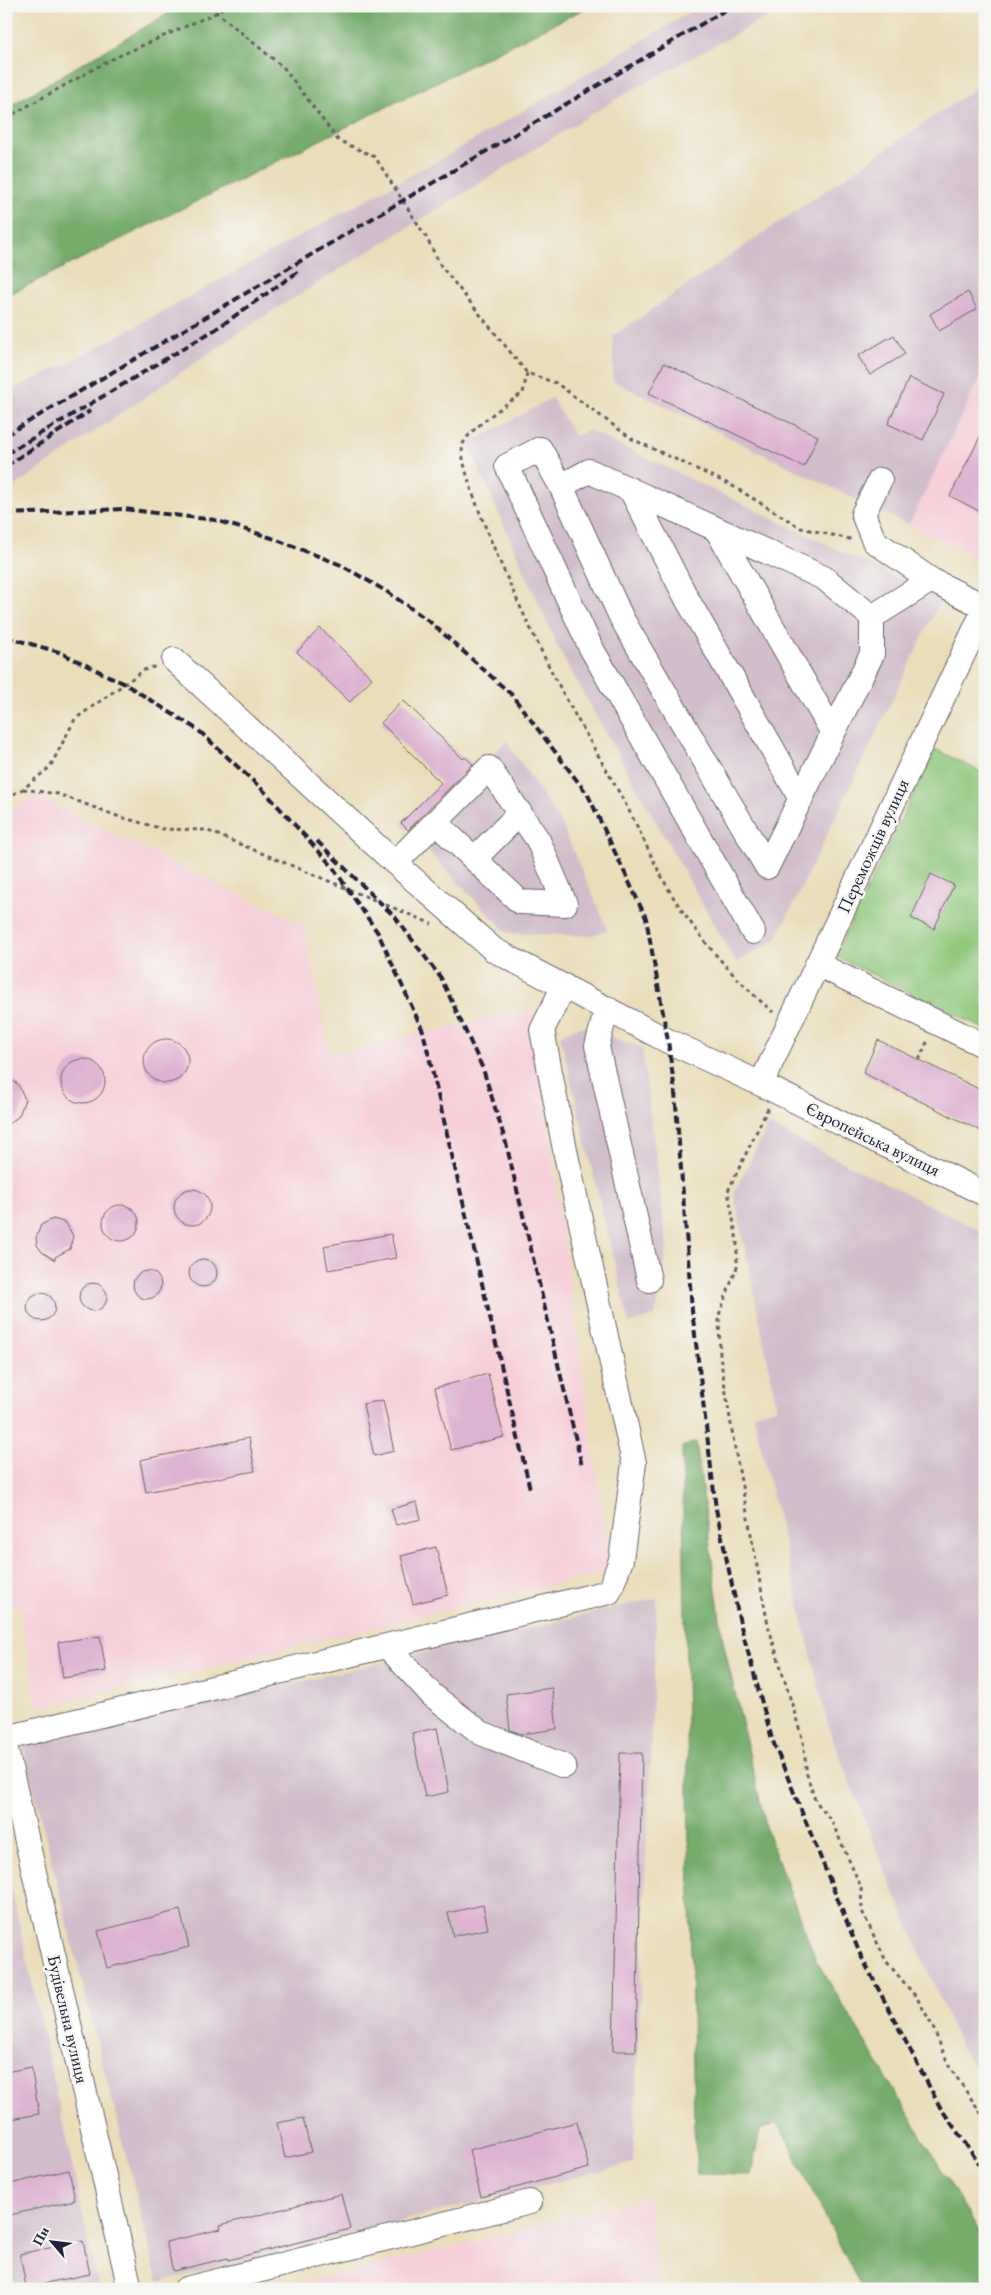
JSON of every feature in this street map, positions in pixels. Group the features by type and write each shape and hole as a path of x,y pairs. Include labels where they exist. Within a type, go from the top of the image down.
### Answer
{"street":[{"path":"753,932 590,646 507,466 540,449 561,486 622,619 767,867 872,654 872,617"},
{"path":"561,486 589,471 824,578 872,617"},
{"path":"880,480 863,514 874,541 931,580 985,608"},
{"path":"631,490 687,598 801,798"},
{"path":"717,530 833,733"},
{"path":"872,617 931,580"},
{"name":"Переможців вулиця","path":"768,1088 789,1025 985,608"},
{"name":"Європейська вулиця","path":"174,660 395,863 494,950 668,1041 985,1194"},
{"path":"395,863 435,822 489,768 538,840 565,904 520,902 435,822"},
{"path":"474,859 520,813"},
{"path":"817,964 985,1046"},
{"path":"6,1738 609,1592 621,1560 634,1463 566,1155 542,1030 564,986"},
{"path":"607,1008 597,1046 649,1280"},
{"path":"387,1646 432,1695 481,1733 564,1766"},
{"name":"Будівельна вулиця","path":"6,1750 130,2289"},
{"path":"186,2289 530,2202"}],"path":[{"path":"209,6 284,68 338,140 375,157 426,237 441,266 527,373 556,383 632,439 731,484 801,528 855,541 874,541"},
{"path":"6,118 112,59 218,12 226,6"},
{"path":"527,373 523,393 504,405 474,431 463,444 462,462 475,502 504,570 554,677 627,806 672,894 718,957 755,997 789,1025"},
{"path":"6,798 23,789 50,767 75,719 144,670 174,660"},
{"path":"23,789 58,794 117,816 163,830 206,830 439,927"},
{"path":"768,1088 728,1191 737,1241 737,1268 718,1315 720,1356 735,1449 768,1625 803,1741 807,1775 816,1800 832,1822 861,1888 862,1911 886,1961 916,1998 932,2026 949,2066 985,2119"}],"shaded area":[{"path":"701,6 787,6 621,96 258,320 6,492 6,392 67,364 448,155"},
{"path":"985,78 985,367 909,525 613,381 613,336 983,83"},
{"path":"985,367 985,563 909,525"},
{"path":"552,398 575,437 588,430 941,599 777,938 736,963 560,652 468,444"},
{"path":"506,741 561,823 608,930 588,936 507,933 413,835"},
{"path":"33,795 303,925 330,1055 532,1008 610,1571 39,1708 19,1606 6,1608 6,812"},
{"path":"581,1026 642,1048 667,1247 655,1316 629,1323 560,1035"},
{"path":"768,1125 985,1233 985,2082 961,2048 889,1881 829,1729 753,1414 777,1408 734,1193"},
{"path":"657,1598 633,2163 158,2282 23,1747"},
{"path":"6,1864 99,2289 6,2289"},
{"path":"649,2198 660,2289 278,2289"}],"green space":[{"path":"181,6 590,6 6,296 6,108"},
{"path":"935,749 985,774 985,1029 835,956"},
{"path":"696,1442 723,1641 767,1831 816,1960 985,2242 985,2289 862,2289 778,2123 760,2130 751,2175 697,2174 694,2126 682,1447"}],"building":[{"path":"968,292 977,309 939,331 930,314"},
{"path":"894,335 905,354 870,375 858,356"},
{"path":"664,363 818,436 804,467 649,393"},
{"path":"909,378 944,394 923,440 888,424"},
{"path":"985,427 985,514 950,496"},
{"path":"320,628 372,678 350,702 297,652"},
{"path":"403,700 463,759 465,757 473,764 408,830 401,823 441,783 381,723"},
{"path":"931,874 954,885 934,929 911,918"},
{"path":"170,1039 182,1045 187,1052 187,1070 182,1077 175,1082 162,1083 154,1080 147,1073 144,1057 147,1049 154,1042"},
{"path":"878,1040 985,1092 985,1133 863,1073"},
{"path":"87,1059 99,1065 104,1072 104,1090 99,1097 92,1102 79,1103 71,1100 64,1093 61,1077 64,1069 71,1062"},
{"path":"6,1077 18,1084 25,1099 19,1116 6,1126"},
{"path":"192,1189 199,1190 205,1194 209,1200 209,1214 205,1220 199,1224 192,1225 185,1224 179,1220 175,1214 174,1207 175,1200 179,1194 185,1190"},
{"path":"121,1205 128,1206 134,1210 138,1216 138,1230 134,1236 128,1240 121,1241 114,1240 108,1236 104,1230 103,1223 104,1216 108,1210 114,1206"},
{"path":"53,1219 66,1223 73,1236 70,1249 55,1257 55,1260 42,1252 37,1245 36,1238 41,1225"},
{"path":"391,1234 396,1258 328,1270 324,1246"},
{"path":"203,1259 213,1263 217,1273 213,1283 203,1287 193,1283 189,1273 193,1263"},
{"path":"147,1271 157,1275 161,1285 157,1295 147,1299 137,1295 133,1285 137,1275"},
{"path":"93,1283 103,1287 107,1297 103,1307 93,1311 83,1307 79,1297 83,1287"},
{"path":"41,1293 51,1297 55,1307 51,1317 41,1321 31,1317 27,1307 31,1297"},
{"path":"488,1374 504,1437 451,1450 435,1388"},
{"path":"383,1400 394,1451 374,1456 363,1404"},
{"path":"249,1438 255,1471 146,1492 140,1460"},
{"path":"417,1502 421,1519 396,1525 391,1509"},
{"path":"436,1547 448,1595 413,1604 401,1556"},
{"path":"100,1636 106,1671 63,1678 58,1642"},
{"path":"552,1688 557,1729 522,1734 510,1730 506,1694"},
{"path":"437,1728 449,1792 425,1797 412,1733"},
{"path":"620,1753 642,1753 636,2051 613,2051"},
{"path":"483,1905 488,1929 453,1936 448,1913"},
{"path":"180,1910 189,1947 107,1968 98,1931"},
{"path":"31,2067 39,2114 6,2120 6,2072"},
{"path":"303,2118 311,2152 285,2158 277,2123"},
{"path":"577,2122 589,2168 481,2197 469,2150"},
{"path":"69,2170 75,2200 6,2216 6,2185"},
{"path":"341,2194 350,2229 228,2260 228,2258 173,2271 166,2242 221,2229 220,2225"},
{"path":"83,2241 90,2274 26,2287 20,2254"}],"railway":[{"path":"6,435 732,6"},
{"path":"6,454 216,329 299,271"},
{"path":"6,466 90,411"},
{"path":"6,514 123,509 215,520 272,538 341,565 389,593 429,621 511,694 588,795 646,918 675,1092 692,1310 716,1509 740,1623 772,1739 860,1954 940,2107 985,2172"},
{"path":"6,637 59,652 125,684 198,730 266,793 332,866 378,933 423,1031 530,1489"},
{"path":"317,841 395,917 441,978 483,1069 506,1143 582,1466"}]}
